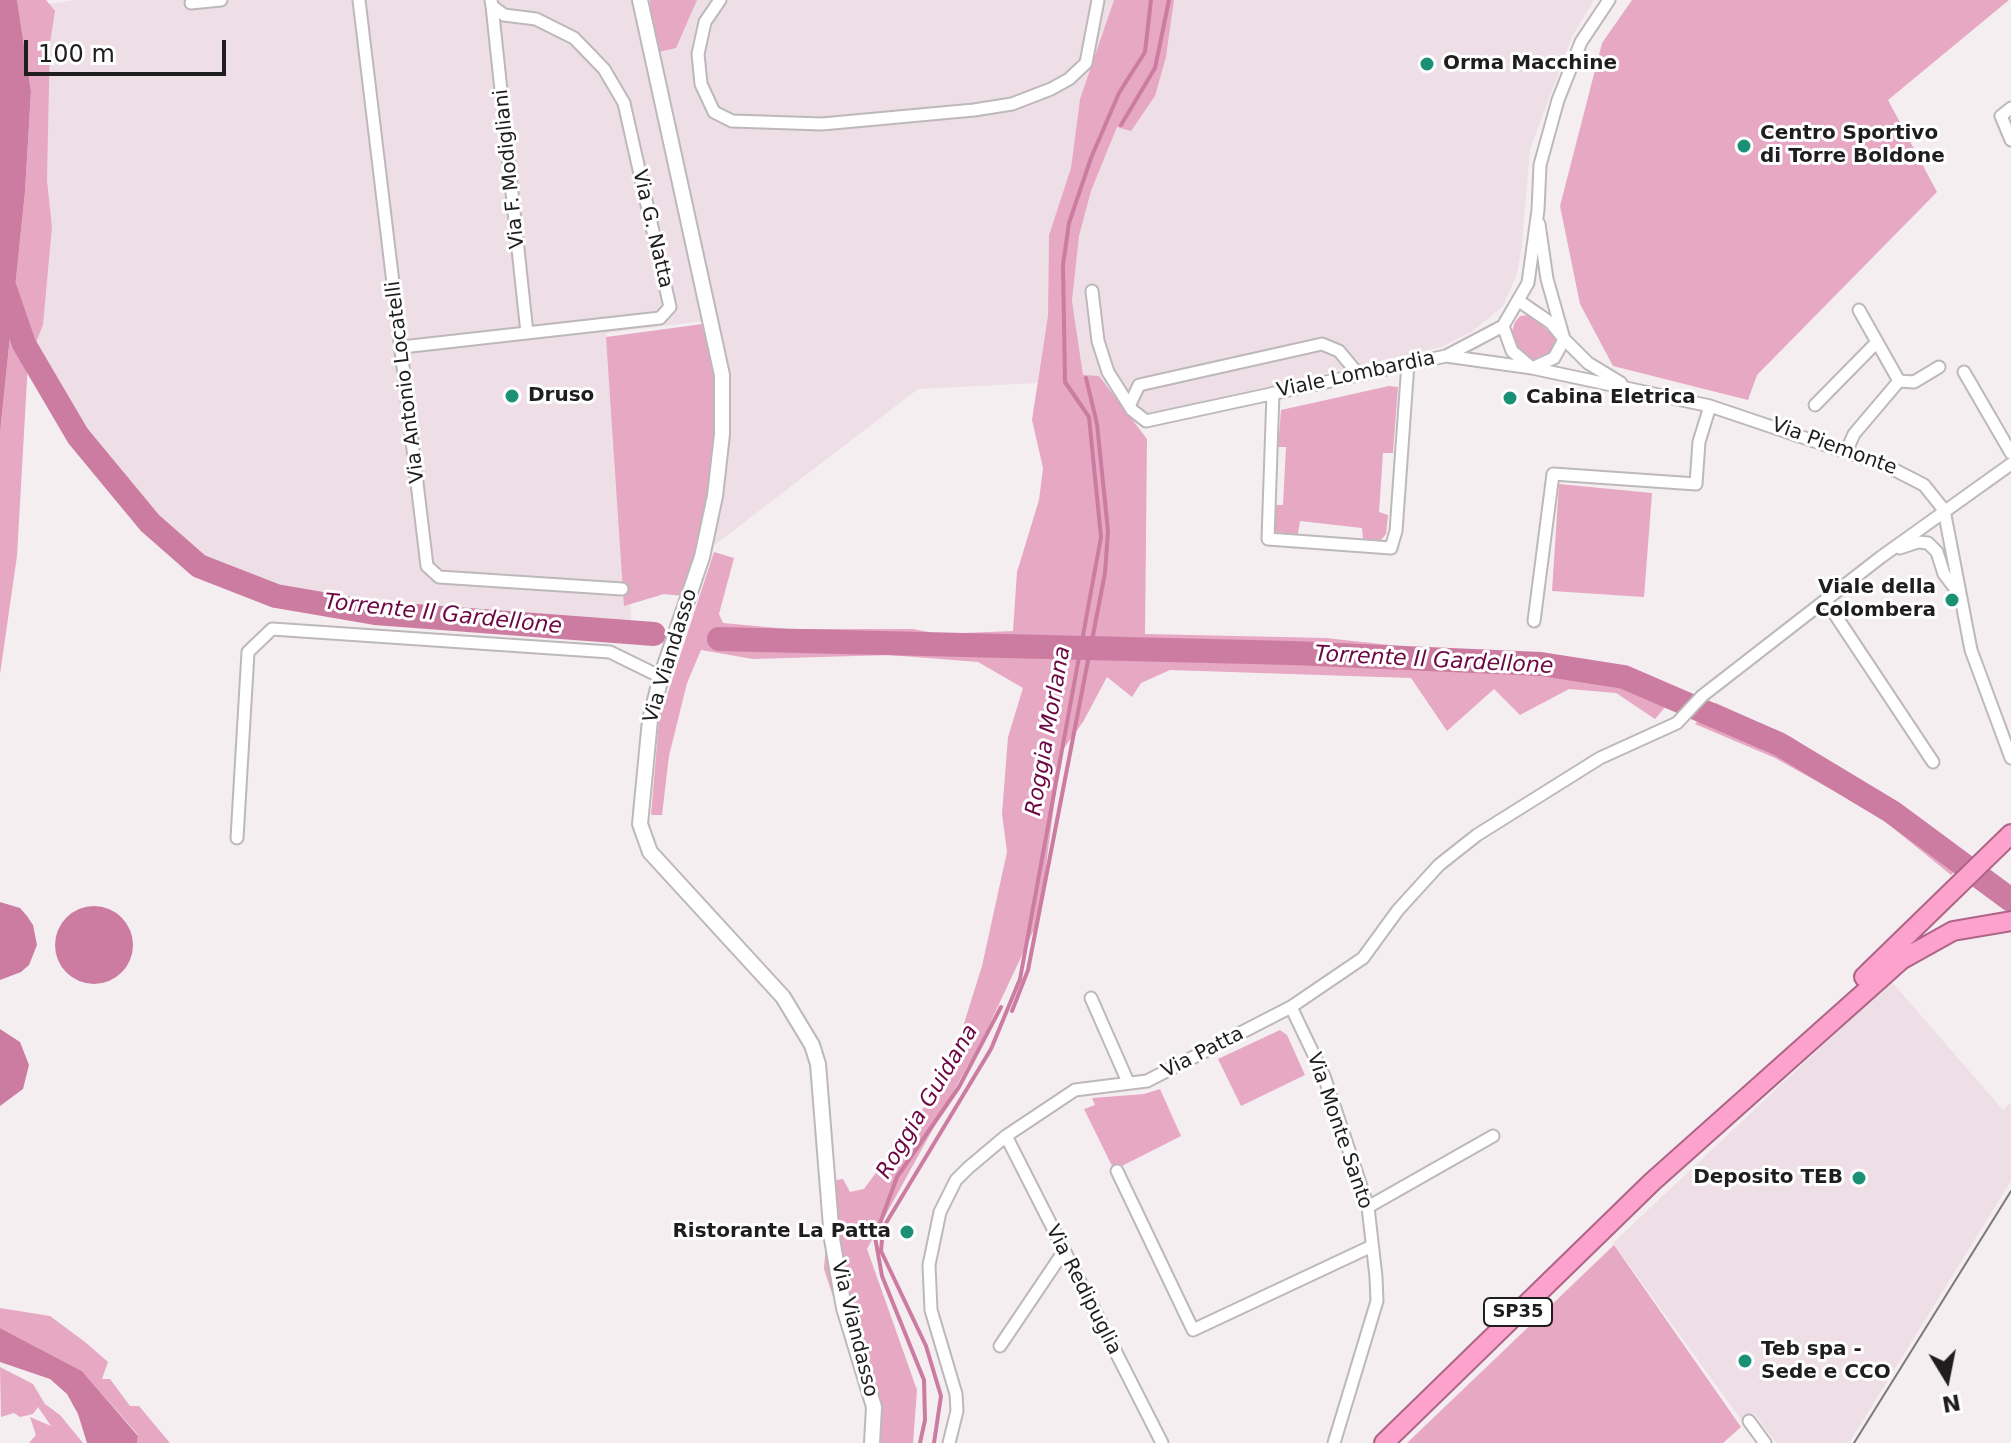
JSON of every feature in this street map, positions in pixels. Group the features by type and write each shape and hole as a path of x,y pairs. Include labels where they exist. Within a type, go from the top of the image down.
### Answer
{"highway":[{"name":"SP35","path":"1384,1443 2011,834"},
{"path":"1652,1182 1901,960 1953,931 2011,921"}],"street":[{"path":"191,3 221,0"},
{"name":"Via Antonio Locatelli","path":"359,0 427,566 439,577 622,589"},
{"path":"720,0 705,22 698,54 701,84 714,112 732,121 822,124 974,110 1012,104 1051,89 1069,79 1086,63 1098,0"},
{"name":"Viale Lombardia","path":"1130,404 1139,418 1154,420 1446,356 1503,326 1528,283 1538,210 1540,165 1558,100 1581,42 1609,0"},
{"name":"Via Viandasso","path":"641,1 722,375 722,434 715,496 702,557 661,677 650,720 640,824 650,852 783,997 812,1045 818,1064 832,1239 844,1308 874,1407 872,1443"},
{"name":"Via G. Natta","path":"402,347 660,318 670,307 624,103 604,69 574,38 536,19 504,15 492,3"},
{"name":"Via F. Modigliani","path":"492,3 527,333"},
{"path":"2011,108 2001,116 2011,140"},
{"path":"1503,326 1512,351 1532,368 1554,358 1564,339 1547,279 1538,210"},
{"path":"1092,291 1098,341 1108,372 1130,404"},
{"name":"Via Piemonte","path":"1519,301 1551,323 1588,363 1628,388"},
{"path":"1859,310 1899,381"},
{"path":"1815,405 1877,342"},
{"path":"1130,404 1139,385 1322,344 1339,351 1358,374"},
{"name":"Via Piemonte","path":"1446,356 1532,368 1710,406 1912,476 1936,496 1944,510"},
{"path":"1273,393 1268,539 1391,548 1396,531 1408,363"},
{"path":"1899,381 1914,382 1939,367"},
{"path":"1964,372 2011,453"},
{"path":"1846,452 1854,434 1899,381"},
{"path":"1534,621 1553,474 1696,484 1699,442 1710,406"},
{"path":"1933,762 1826,601 1944,510 2011,464"},
{"path":"1944,510 1957,591 1971,650 2011,758"},
{"path":"1881,557 1907,544 1928,543 1937,552 1944,574 1957,591"},
{"name":"Via Patta","path":"949,1443 957,1411 956,1394 931,1310 929,1265 932,1242 948,1194 956,1180 1006,1136 1075,1090 1147,1081 1291,1007 1363,958 1398,910 1439,865 1477,835 1600,758 1677,723 1702,696 1826,601"},
{"path":"237,838 248,652 272,629 610,652 661,677"},
{"path":"1091,998 1128,1082"},
{"name":"Via Monte Santo","path":"1291,1007 1324,1076 1368,1207 1372,1246 1377,1301 1334,1443"},
{"name":"Via Redipuglia","path":"1006,1136 1162,1443"},
{"path":"1368,1207 1493,1136"},
{"path":"1117,1171 1193,1330 1372,1246"},
{"path":"1000,1346 1064,1251"},
{"path":"1749,1421 1765,1443"}],"shaded area":[{"path":"0,0 17,0 31,91 25,192 0,433"},
{"path":"17,0 46,0 55,11 50,44 47,180 52,227 43,325 28,362 17,556 0,674 0,433 25,192 31,91"},
{"path":"75,0 1114,0 1080,99 1071,168 1049,235 1048,315 1037,383 918,389 695,560 711,438 704,321 606,333 632,626 392,616 310,605 215,578 166,550 109,493 59,426 28,362 43,325 52,227 47,180 50,44 55,12 49,4"},
{"path":"650,0 697,0 676,48 654,53"},
{"path":"1114,0 1174,0 1166,57 1155,96 1131,131 1117,127 1091,191 1079,236 1072,301 1083,375 1099,376 1147,439 1145,634 1326,638 1606,669 1678,692 1655,719 1616,693 1569,689 1520,715 1494,689 1447,731 1411,678 1170,670 1141,683 1132,697 1107,677 1083,722 1061,752 1039,919 984,1036 867,1249 917,1390 913,1443 868,1443 866,1398 824,1269 831,1181 843,1179 850,1192 864,1189 924,1107 938,1074 956,1049 982,966 1007,852 1002,814 1008,737 1023,688 978,662 889,655 753,659 701,650 687,683 669,756 662,815 651,815 659,720 714,552 734,558 719,614 723,623 788,629 913,629 939,634 1013,631 1017,572 1039,500 1043,468 1032,420 1048,315 1049,235 1071,168 1080,99"},
{"path":"1174,0 1594,0 1572,37 1530,149 1517,274 1503,306 1473,331 1441,347 1129,418 1083,376 1072,301 1079,236 1091,191 1117,127 1166,57"},
{"name":"Centro Sportivo di Torre Boldone","path":"1632,0 2009,0 1888,100 1937,192 1757,375 1748,400 1613,366 1580,304 1560,206 1602,43"},
{"path":"1529,315 1558,339 1552,351 1541,359 1531,360 1513,342 1511,334 1515,322 1520,316"},
{"path":"710,323 718,416 714,482 683,596 664,594 624,606 606,337"},
{"path":"1389,386 1398,387 1393,453 1383,453 1379,512 1388,515 1386,534 1381,540 1363,539 1362,528 1300,521 1298,534 1273,532 1274,505 1283,505 1286,447 1278,447 1281,410"},
{"path":"1559,484 1652,493 1644,597 1552,591"},
{"path":"1716,703 1791,737 1968,858 1951,875 1877,815 1775,758 1695,724"},
{"path":"0,902 20,908 27,916 33,925 37,945 29,965 21,972 0,980"},
{"path":"94,906 109,909 122,917 130,930 133,945 130,960 122,973 109,981 94,984 79,981 66,973 58,960 55,945 58,930 66,917 79,909"},
{"name":"Deposito TEB","path":"1891,981 2003,1110 2011,1102 2011,1181 1849,1443 1776,1443 1754,1413 1742,1421 1613,1243"},
{"path":"0,1029 20,1042 29,1065 23,1089 0,1106"},
{"path":"1280,1030 1287,1035 1305,1075 1241,1106 1218,1059"},
{"path":"1160,1089 1181,1136 1114,1170 1084,1109 1095,1105 1092,1098 1144,1094"},
{"path":"1614,1245 1741,1427 1723,1443 1407,1443"},
{"path":"0,1308 50,1316 85,1342 108,1362 102,1379 110,1379 130,1406 139,1406 170,1443 137,1443 138,1435 82,1371 0,1328"},
{"path":"0,1328 82,1371 138,1436 137,1443 87,1443 78,1414 67,1394 50,1379 0,1362"},
{"path":"0,1367 33,1384 45,1404 60,1415 83,1443 29,1443 36,1435 30,1417 51,1426 38,1407 33,1414 20,1417 14,1413 1,1417"}],"waterway":[{"name":"Roggia Morlana","path":"934,1443 941,1396 926,1346 881,1251 883,1228 991,1049 1020,979 1101,537 1089,417 1065,382 1063,265 1069,223 1091,158 1119,93 1145,52 1151,0"},
{"name":"Roggia Guidana","path":"1121,125 1155,68 1169,0"},
{"name":"Torrente Il Gardellone","path":"4,286 24,344 78,436 150,523 199,566 276,596 375,613 654,634"},
{"name":"Roggia Guidana","path":"1012,1011 1028,970 1105,573 1108,531 1097,424 1086,378"},
{"name":"Torrente Il Gardellone","path":"719,639 1292,653 1541,664 1624,677 1779,744 1892,812 2011,900"},
{"name":"Roggia Guidana","path":"920,1443 925,1420 924,1380 882,1276 875,1237 897,1177 959,1087 1001,1007"}],"tram line":[{"path":"1854,1443 2011,1191"}],"place":[{"name":"Orma Macchine","path":"1427,64"},
{"name":"Centro Sportivo di Torre Boldone","path":"1744,146"},
{"name":"Druso","path":"512,396"},
{"name":"Cabina Eletrica","path":"1510,398"},
{"name":"Viale della Colombera","path":"1952,600"},
{"name":"Deposito TEB","path":"1859,1178"},
{"name":"Ristorante La Patta","path":"907,1232"},
{"name":"Teb spa - Sede e CCO","path":"1745,1361"}]}
